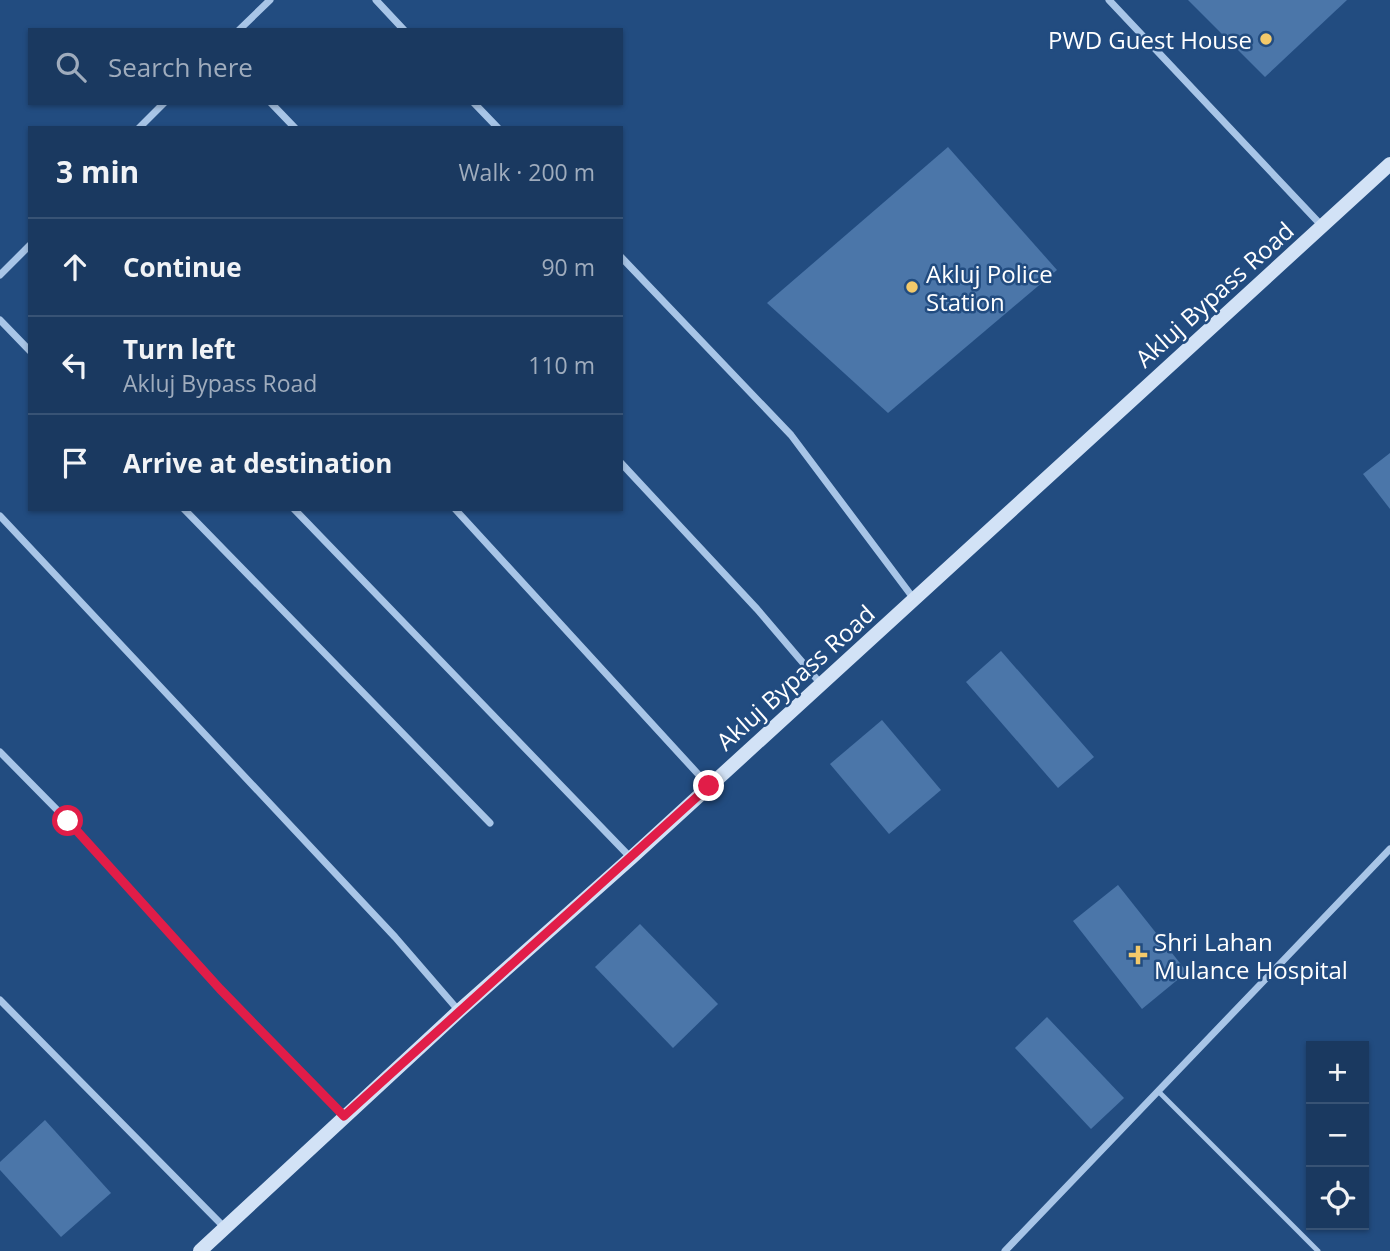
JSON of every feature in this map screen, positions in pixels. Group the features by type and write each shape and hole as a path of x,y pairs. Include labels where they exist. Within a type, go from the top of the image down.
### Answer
{"main road":[{"name":"Akluj Bypass Road","path":"200,1251 344,1116 631,858 1390,164"}],"street":[{"path":"241,28 270,0"},
{"path":"376,0 402,28"},
{"path":"1109,0 1322,226"},
{"path":"141,126 162,105"},
{"path":"273,105 293,126"},
{"path":"476,105 496,126"},
{"path":"0,275 28,247"},
{"path":"623,259 791,435 914,599"},
{"path":"0,320 28,349"},
{"path":"623,465 821,684"},
{"path":"186,511 490,823"},
{"path":"295,511 631,858"},
{"path":"457,511 709,786"},
{"path":"0,516 395,937 459,1011"},
{"path":"0,752 68,821 220,989 344,1116"},
{"path":"1005,1251 1390,849"},
{"path":"0,1000 225,1228"}],"lane":[{"path":"1158,1091 1318,1251"}],"building":[{"name":"PWD Guest House","path":"1188,0 1347,0 1265,77"},
{"name":"Akluj Police Station","path":"948,147 1057,270 888,413 767,303"},
{"path":"1390,453 1390,509 1363,474"},
{"path":"1001,651 1094,757 1058,788 966,682"},
{"path":"882,720 941,790 889,834 830,764"},
{"path":"1118,885 1187,972 1142,1009 1073,921"},
{"path":"640,924 718,1004 673,1048 595,967"},
{"path":"1047,1017 1124,1098 1091,1129 1015,1048"},
{"path":"45,1120 111,1193 61,1237 0,1170 0,1162"}],"place":[{"name":"PWD Guest House","path":"1266,39"},
{"name":"Akluj Police Station","path":"912,287"},
{"name":"Shri Lahan Mulance Hospital","path":"1138,955"}],"route":[{"path":"68,821 220,989 344,1116 709,786"}]}
